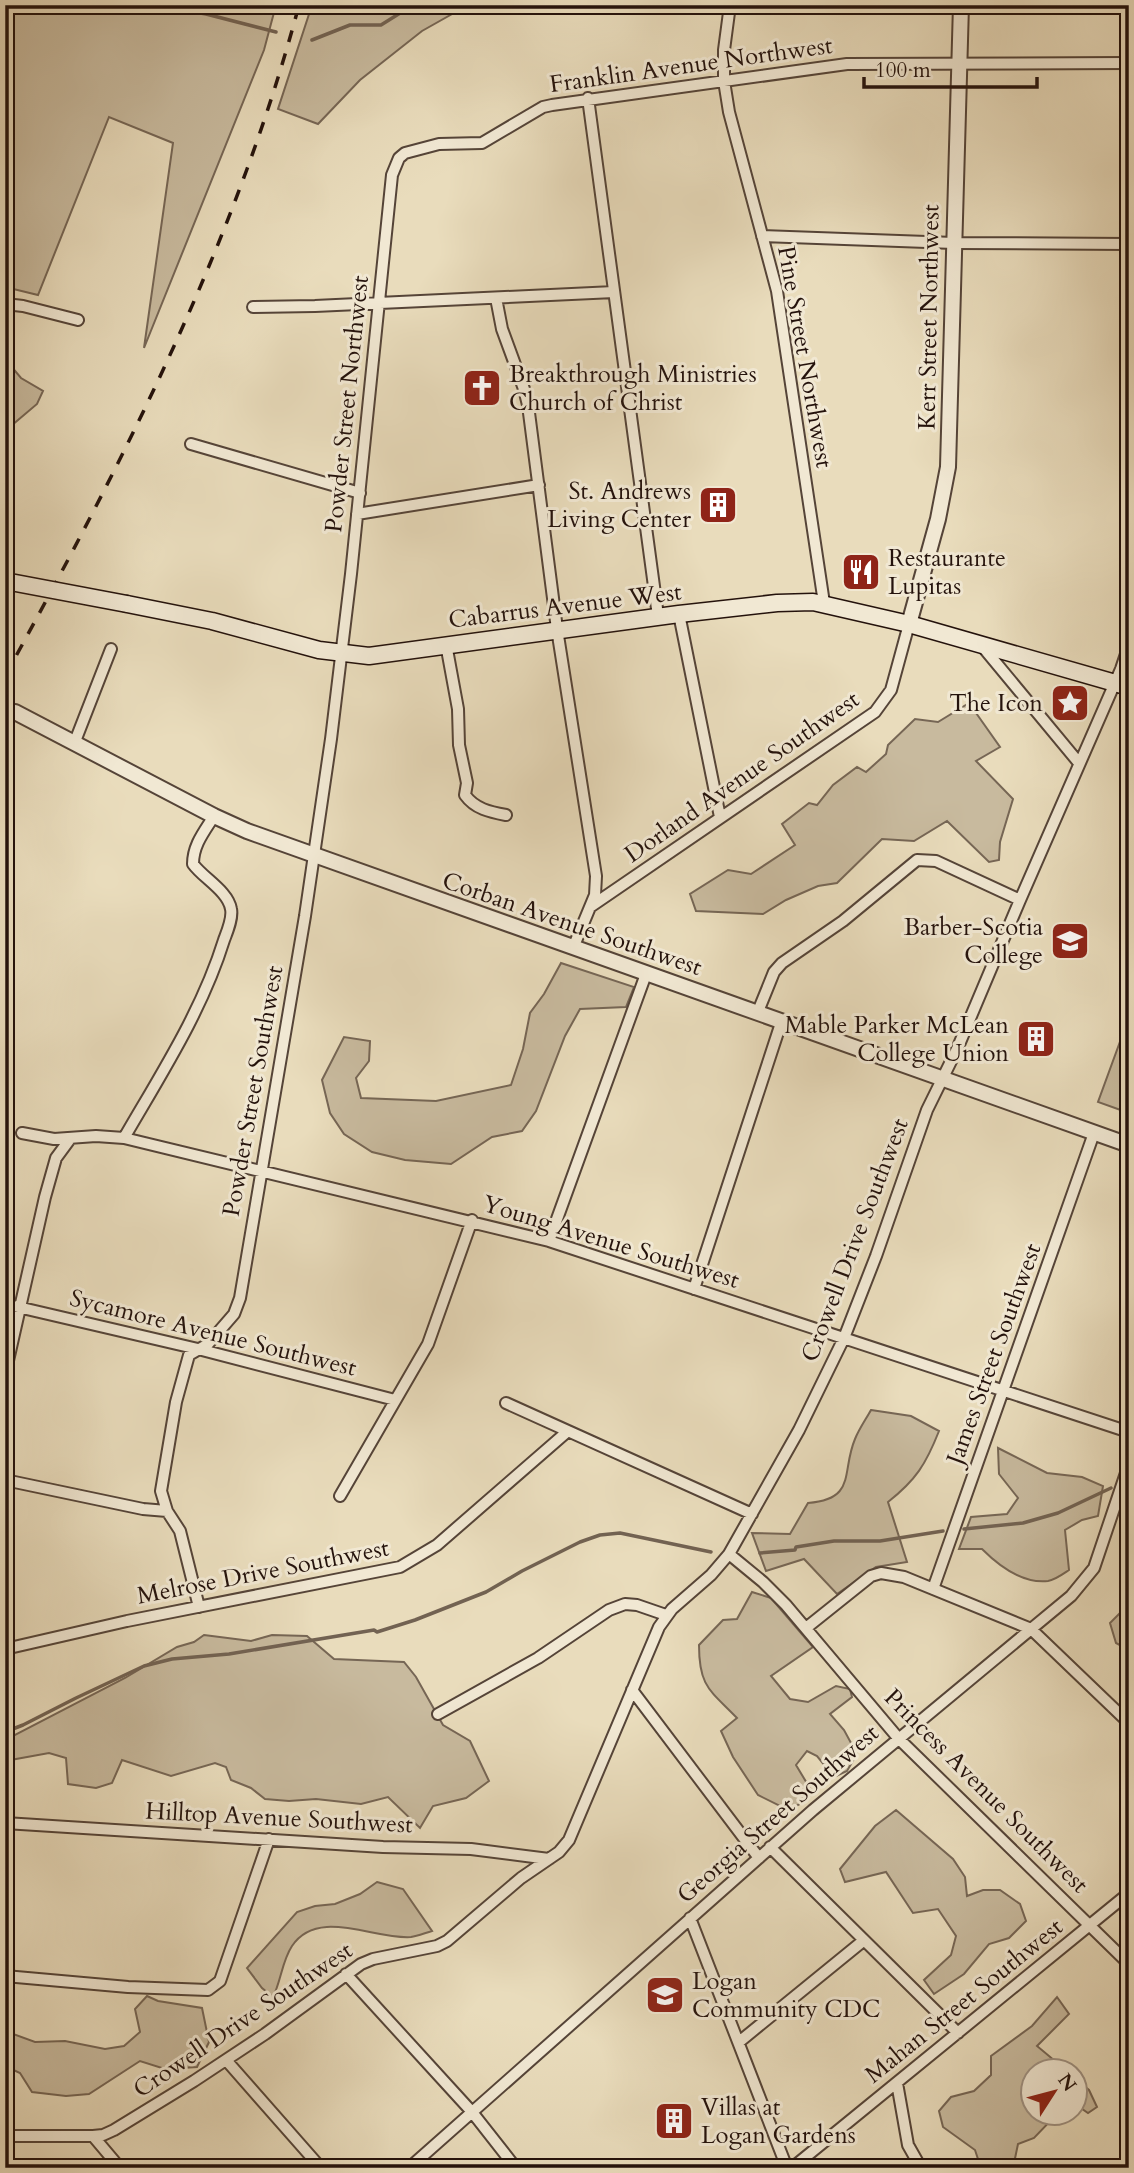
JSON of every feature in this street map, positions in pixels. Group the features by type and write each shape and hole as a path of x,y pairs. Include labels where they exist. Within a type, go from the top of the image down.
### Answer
{"main road":[{"name":"Cabarrus Avenue West","path":"5,581 212,621 342,655 369,656 678,614 777,603 824,603 909,624 1122,685"}],"street":[{"name":"Pine Street Northwest","path":"730,5 724,50 724,80 729,112 777,291 824,603"},
{"name":"Kerr Street Northwest","path":"909,624 938,519 948,467 961,5"},
{"name":"Franklin Avenue Northwest","path":"399,158 405,153 439,144 482,143 543,107 589,98 724,80 847,64 1129,63"},
{"path":"589,98 658,617"},
{"name":"Powder Street Northwest","path":"342,655 391,175 399,158"},
{"path":"762,236 954,243 1129,244"},
{"path":"253,307 614,292"},
{"path":"496,298 502,329 524,388 557,629 596,876 595,895 573,948"},
{"path":"5,304 78,320"},
{"path":"191,444 359,493"},
{"path":"357,514 539,485"},
{"path":"678,614 720,817"},
{"name":"Dorland Avenue Southwest","path":"590,907 870,717 887,698 896,677 909,624"},
{"path":"446,645 458,709 459,745 467,783 466,795 472,804 486,811 506,815"},
{"name":"Crowell Drive Southwest","path":"5,2136 93,2136 114,2130 226,2060 346,1974 373,1959 437,1946 447,1941 521,1878 559,1852 569,1840 659,1627 666,1615 711,1575 729,1554 799,1430 844,1338 927,1110 943,1080 1079,763 1122,685 1129,645"},
{"path":"982,646 1079,763"},
{"path":"74,744 111,649"},
{"name":"Powder Street Southwest","path":"167,1511 161,1491 176,1402 189,1355 208,1344 234,1314 237,1306 314,856 342,655"},
{"name":"Corban Avenue Southwest","path":"15,712 214,817 314,856 1129,1145"},
{"path":"124,1139 196,1011 217,965 228,929 232,909 227,900 193,864 193,853 198,841 214,817"},
{"path":"757,1014 775,972 782,963 843,921 917,860 936,861 1020,900"},
{"path":"549,1241 646,974"},
{"path":"694,1289 781,1023"},
{"name":"Young Avenue Southwest","path":"22,1133 54,1139 96,1136 124,1139 472,1220 549,1241 1129,1432"},
{"name":"James Street Southwest","path":"933,1589 1094,1133"},
{"path":"5,1374 56,1158 71,1139"},
{"path":"341,1496 436,1324 472,1220"},
{"name":"Sycamore Avenue Southwest","path":"5,1304 198,1349 395,1400"},
{"path":"506,1403 752,1514"},
{"name":"Melrose Drive Southwest","path":"5,1649 282,1589 386,1571 409,1564 437,1545 568,1431"},
{"name":"Georgia Street Southwest","path":"410,2168 771,1847 1071,1596 1094,1568 1129,1464"},
{"path":"5,1480 143,1509 167,1511 180,1531 199,1607"},
{"name":"Princess Avenue Southwest","path":"729,1554 763,1582 806,1628 899,1739 1129,1965"},
{"path":"806,1628 871,1576 893,1574 1031,1629 1129,1723"},
{"path":"438,1714 538,1658 610,1610 625,1604 637,1605 666,1615"},
{"path":"632,1690 759,1858"},
{"name":"Hilltop Avenue Southwest","path":"5,1823 471,1849 549,1858"},
{"path":"5,1976 128,1987 208,1990 215,1987 220,1981 269,1839"},
{"path":"771,1847 958,2033"},
{"name":"Mahan Street Southwest","path":"789,2168 1129,1893"},
{"path":"690,1918 789,2168"},
{"path":"739,2042 863,1941"},
{"path":"346,1974 472,2112 516,2168"},
{"path":"226,2060 321,2168"},
{"path":"897,2082 908,2145 921,2168"},
{"path":"93,2136 120,2168"}],"shaded area":[{"path":"5,5 276,5 264,50 144,348 173,143 109,117 38,295 5,287"},
{"path":"312,5 468,5 422,31 360,80 318,124 278,109"},
{"path":"5,359 21,378 43,391 37,404 5,431"},
{"path":"969,703 1000,747 976,761 1013,799 1000,842 999,860 989,862 947,821 914,841 882,839 837,883 818,886 763,914 696,911 690,894 728,870 751,874 795,845 782,824 809,803 817,805 833,785 857,767 866,772 886,754 888,745 915,719 938,722"},
{"path":"561,963 634,987 626,1007 580,1009 565,1036 536,1111 522,1131 492,1137 451,1164 405,1160 372,1152 344,1134 330,1113 322,1080 344,1037 370,1041 369,1061 356,1078 361,1098 436,1101 511,1085 523,1049 530,1013"},
{"path":"1129,1017 1129,1113 1098,1102"},
{"path":"871,1410 911,1416 939,1431 919,1471 888,1502 907,1562 876,1567 837,1594 804,1559 766,1571 752,1533 790,1534 808,1503 824,1500 841,1490 855,1439"},
{"path":"998,1448 1047,1473 1082,1477 1103,1486 1098,1516 1082,1520 1065,1530 1069,1570 1048,1581 1020,1577 996,1562 982,1549 959,1549 971,1517 1007,1514 1018,1498 999,1474"},
{"path":"752,1592 771,1598 813,1647 771,1676 790,1699 808,1702 836,1686 850,1689 852,1697 830,1714 844,1730 857,1754 847,1771 834,1777 817,1756 807,1751 796,1765 811,1790 808,1800 788,1810 758,1795 733,1757 721,1731 737,1718 713,1694 701,1670 699,1645 723,1620 737,1619"},
{"path":"1129,1604 1129,1650 1116,1643 1110,1623"},
{"path":"204,1635 251,1641 272,1635 307,1636 334,1659 404,1662 416,1677 443,1725 470,1741 489,1781 466,1798 433,1806 420,1828 388,1797 361,1804 316,1799 265,1799 251,1788 231,1780 226,1767 215,1763 171,1776 122,1760 112,1783 96,1788 68,1784 66,1758 49,1753 5,1761 5,1740"},
{"path":"896,1810 953,1859 965,1877 967,1896 983,1890 1000,1890 1020,1904 1026,1921 1009,1938 989,1944 964,1974 934,1994 924,1980 951,1955 956,1936 938,1909 913,1913 886,1872 845,1882 840,1869 875,1826"},
{"path":"377,1882 403,1889 432,1931 411,1937 397,1937 348,1928 316,1929 303,1935 292,1946 273,1997 262,1988 247,1968 297,1912 315,1906 335,1904 360,1894"},
{"path":"147,1996 158,2001 202,2008 209,2042 197,2067 165,2069 140,2061 89,2094 66,2096 32,2092 20,2073 5,2066 5,2031 35,2042 65,2041 105,2049 124,2046 140,2032 135,2009"},
{"path":"1057,1997 1069,2014 1037,2046 1051,2058 1018,2058 1018,2128 1044,2128 1034,2138 1018,2144 1013,2168 981,2168 975,2150 943,2127 939,2111 951,2097 974,2091 991,2075 991,2056 1032,2026"},
{"path":"1088,2089 1089,2090 1097,2107 1088,2113"}],"waterway":[{"path":"153,5 206,14 276,32"},
{"path":"312,40 350,25 381,25 413,5"},
{"path":"964,1529 1023,1523 1058,1513 1111,1488"},
{"path":"760,1553 795,1550 796,1547 834,1541 880,1541 943,1531"},
{"path":"5,1732 144,1666 172,1659 229,1654 374,1630 377,1632 415,1620 486,1592 522,1571 600,1535 620,1533 711,1552"}],"railway":[{"path":"5,676 92,514 173,349 243,180 299,5"}],"place":[{"name":"Breakthrough Ministries Church of Christ","path":"482,388"},
{"name":"St. Andrews Living Center","path":"718,505"},
{"name":"Restaurante Lupitas","path":"861,572"},
{"name":"The Icon","path":"1070,703"},
{"name":"Barber-Scotia College","path":"1070,941"},
{"name":"Mable Parker McLean College Union","path":"1036,1039"},
{"name":"Logan Community CDC","path":"665,1995"},
{"name":"Villas at Logan Gardens","path":"674,2121"}]}
